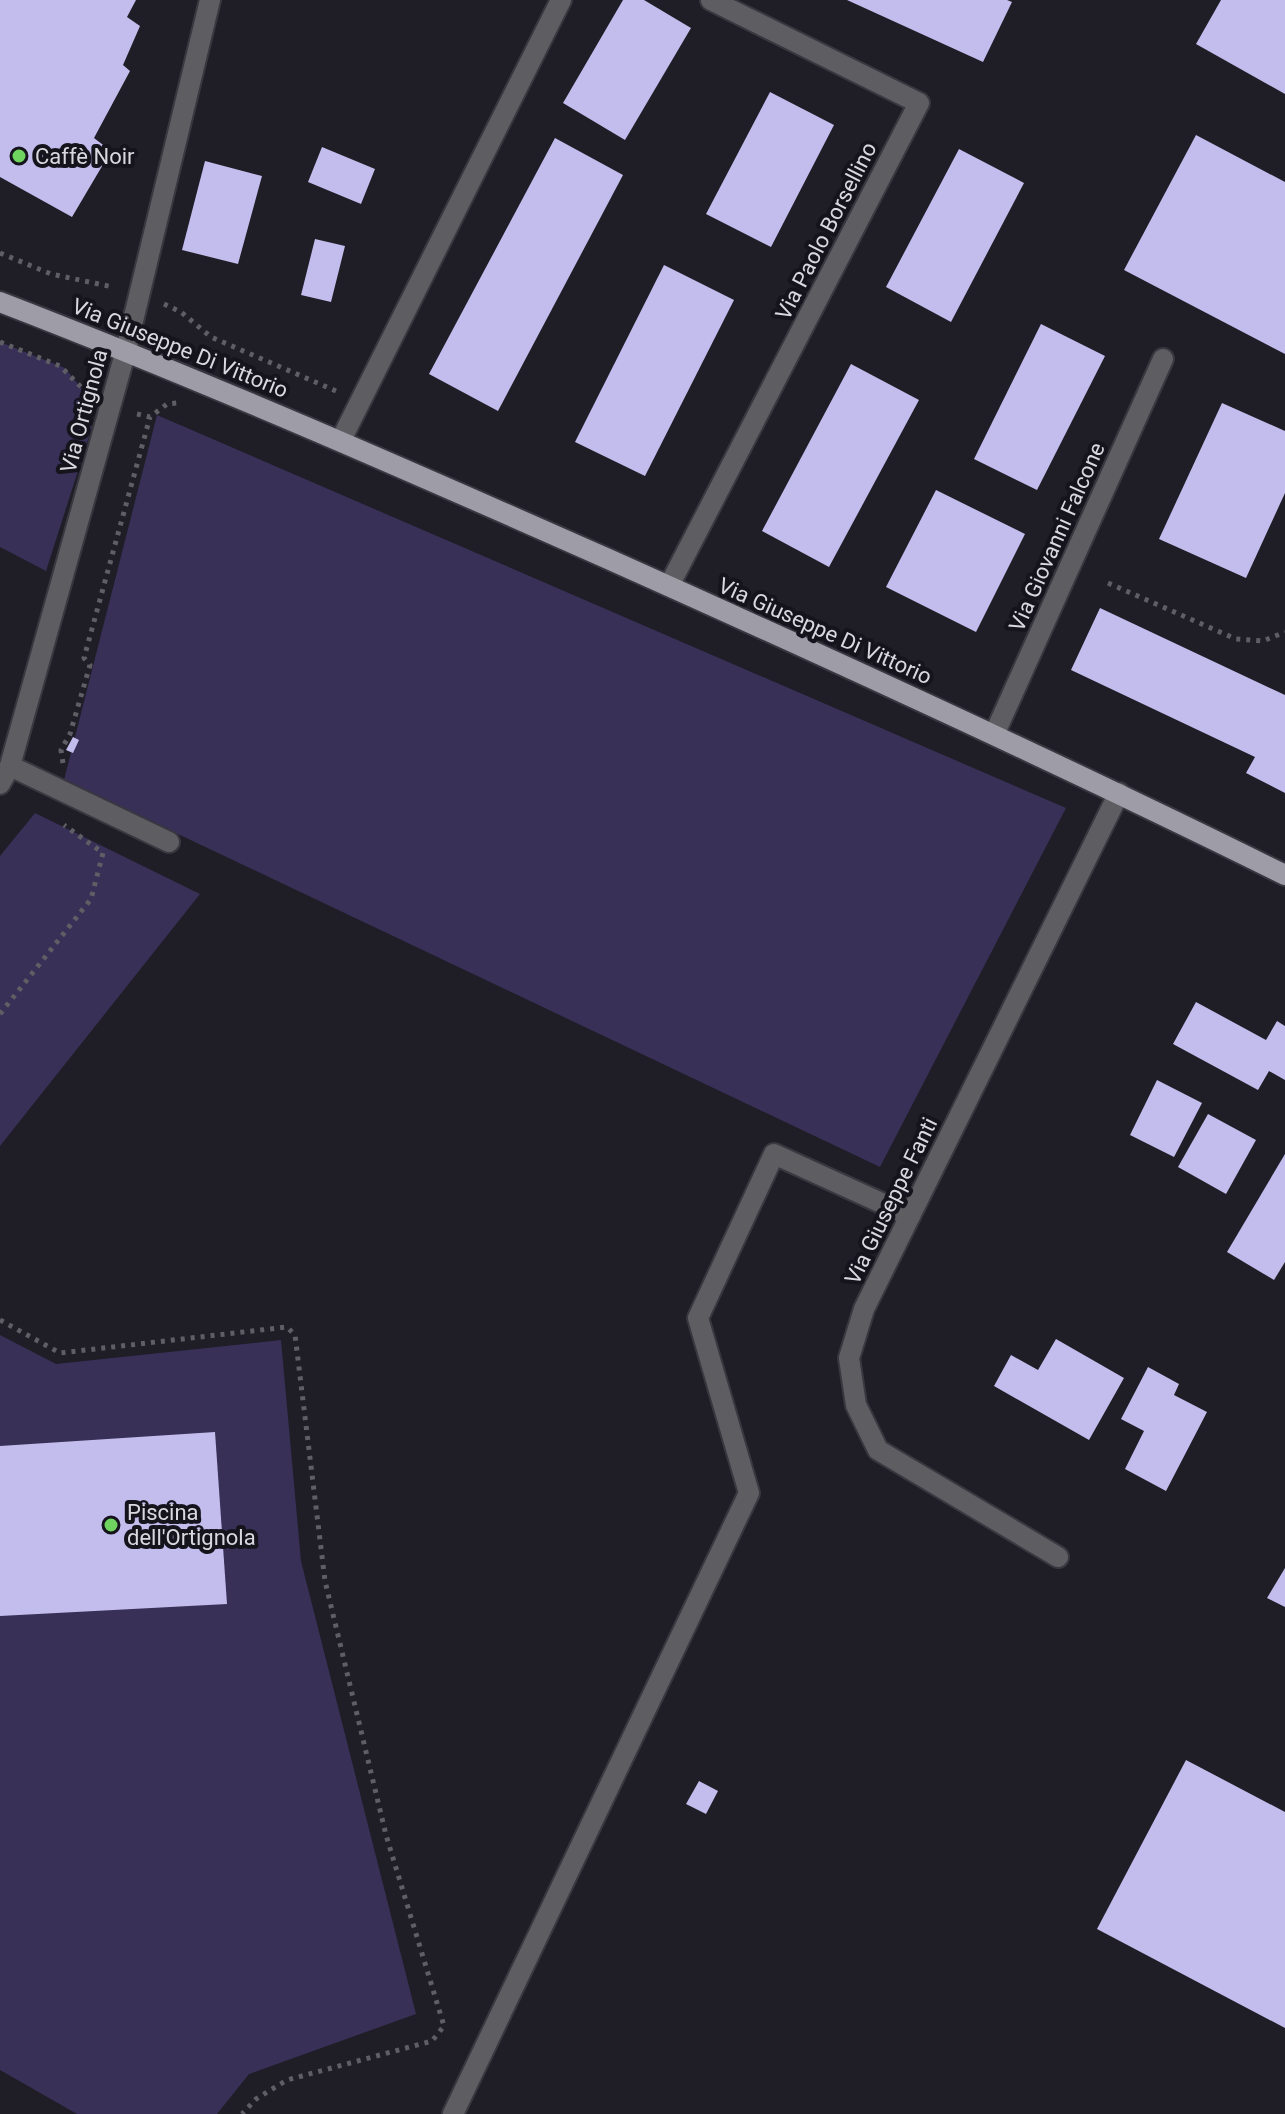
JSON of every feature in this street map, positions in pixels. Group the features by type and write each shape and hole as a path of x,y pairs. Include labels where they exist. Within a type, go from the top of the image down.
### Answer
{"main road":[{"name":"Via Giuseppe Di Vittorio","path":"0,302 126,350 341,440 669,586 1119,793 1285,875"}],"street":[{"name":"Via Ortignola","path":"5,775 126,350 210,0"},
{"path":"341,440 561,0"},
{"name":"Via Paolo Borsellino","path":"669,586 919,103 711,0"},
{"name":"Via Giovanni Falcone","path":"994,735 1163,359"},
{"path":"5,775 71,795 169,842"},
{"name":"Via Giuseppe Fanti","path":"1058,1557 878,1450 856,1405 849,1358 864,1309 1119,793"},
{"path":"453,2114 749,1493 698,1318 774,1154 910,1216"}],"path":[{"path":"0,253 51,274 118,287 181,312 211,337 361,402"},
{"path":"0,342 60,366 82,389 111,406 150,417"},
{"path":"0,1014 91,899 103,853 58,820 79,775 64,766 61,750 70,734 90,665 84,658 150,417 167,404 183,402"},
{"path":"1108,583 1236,639 1263,641 1285,632"},
{"path":"0,1320 60,1353 287,1327 295,1335 325,1581 386,1835 444,2026 432,2041 287,2080 256,2099 242,2114"}],"shaded area":[{"path":"0,342 65,368 82,389 92,427 46,571 0,547"},
{"path":"157,415 1066,808 880,1167 64,780"},
{"path":"35,813 200,894 0,1146 0,856"},
{"path":"0,1335 56,1364 281,1340 301,1561 416,2014 249,2074 217,2114 77,2114 0,2070"}],"building":[{"path":"0,0 136,0 127,17 140,26 123,65 130,71 94,138 111,151 72,217 0,177"},
{"path":"623,0 644,0 691,28 625,140 563,103"},
{"path":"847,0 1007,0 1012,2 983,62"},
{"path":"1221,0 1285,0 1285,94 1196,44"},
{"path":"770,92 834,125 771,247 706,214"},
{"path":"1196,135 1285,182 1285,354 1124,270"},
{"path":"555,138 623,175 498,411 429,374"},
{"path":"322,147 375,169 361,204 308,182"},
{"path":"959,149 1024,183 951,322 886,287"},
{"path":"205,161 262,176 238,264 182,250"},
{"path":"315,239 345,246 331,302 301,295"},
{"path":"664,265 734,300 645,476 575,442"},
{"path":"1041,324 1105,356 1037,490 974,459"},
{"path":"851,364 919,400 829,567 762,531"},
{"path":"1222,403 1285,431 1285,493 1246,578 1159,539"},
{"path":"936,490 1025,534 976,632 886,587"},
{"path":"1100,608 1285,695 1285,793 1246,773 1255,757 1071,670"},
{"path":"73,737 79,740 73,753 66,750"},
{"path":"1196,1002 1266,1040 1277,1021 1285,1026 1285,1080 1269,1071 1258,1090 1173,1044"},
{"path":"1157,1080 1202,1103 1174,1157 1130,1135"},
{"path":"1208,1114 1256,1140 1226,1194 1178,1167"},
{"path":"1285,1154 1285,1262 1274,1280 1227,1252"},
{"path":"1056,1339 1124,1378 1089,1440 994,1386 1011,1355 1038,1370"},
{"path":"1148,1367 1179,1384 1174,1395 1207,1412 1166,1491 1125,1469 1144,1431 1121,1419"},
{"name":"Piscina dell'Ortignola","path":"215,1432 227,1604 0,1616 0,1446"},
{"path":"1285,1568 1285,1607 1267,1598"},
{"path":"1186,1760 1285,1812 1285,2028 1097,1929"},
{"path":"699,1781 718,1791 706,1814 686,1804"}],"place":[{"name":"Caffè Noir","path":"19,156"},
{"name":"Piscina dell'Ortignola","path":"111,1525"}]}
